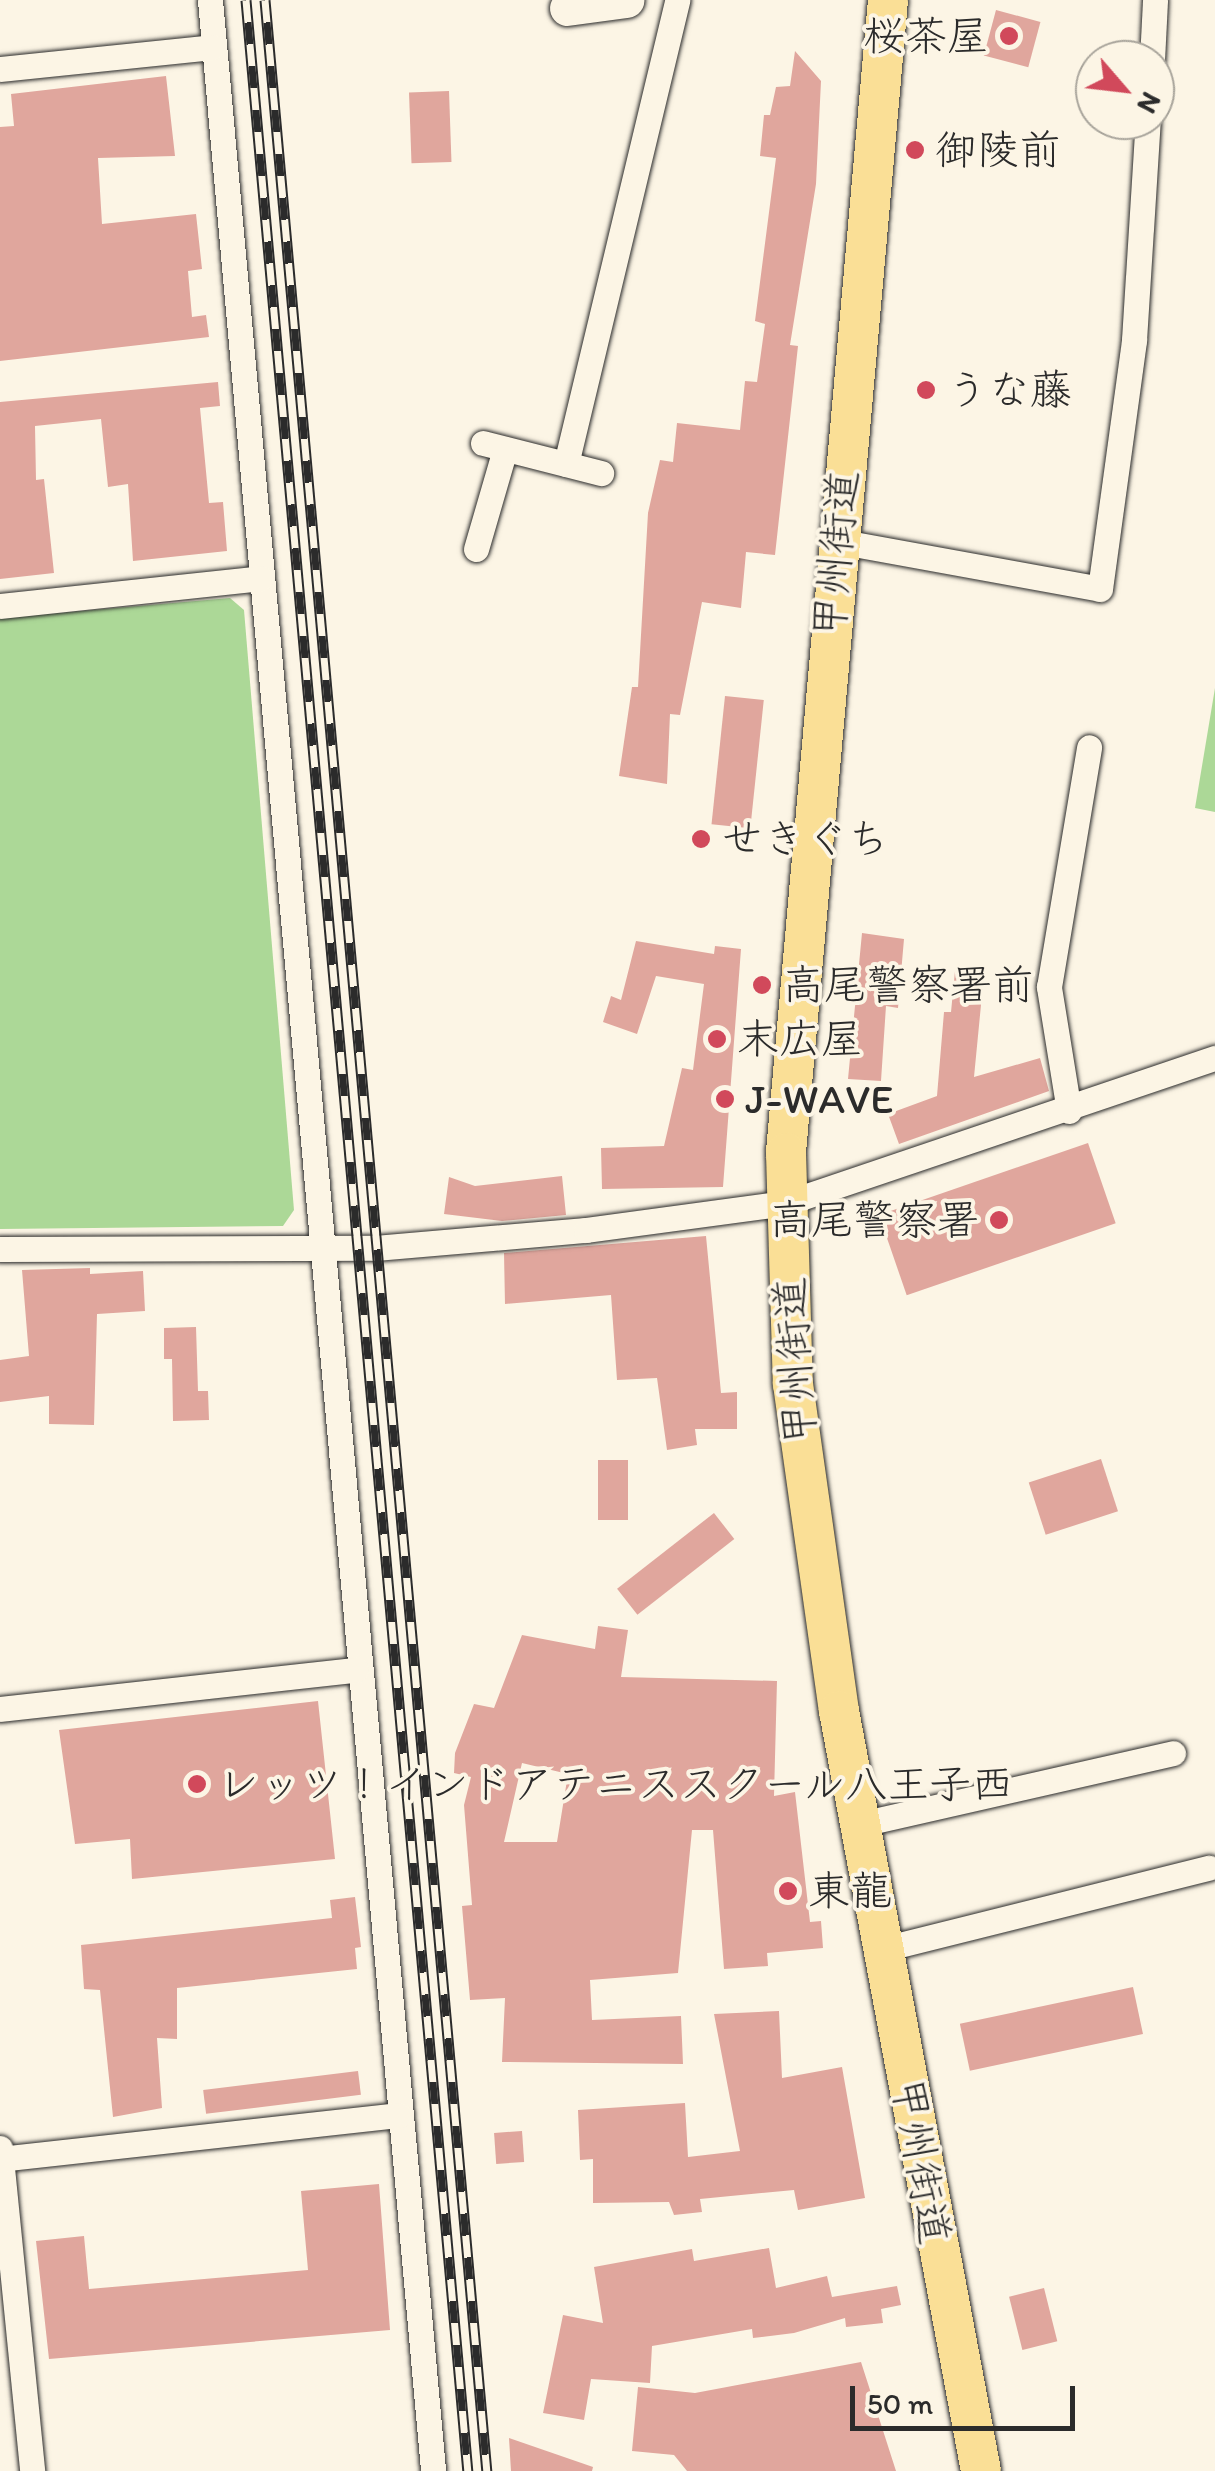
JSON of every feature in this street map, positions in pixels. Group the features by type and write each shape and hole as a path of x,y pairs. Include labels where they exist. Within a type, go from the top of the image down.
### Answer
{"highway":[{"name":"甲州街道","path":"888,0 837,541 786,1204 798,1441 883,1949 981,2471"}],"main road":[{"path":"567,8 626,0"}],"street":[{"path":"210,0 356,1670 433,2471"},
{"path":"566,464 677,0"},
{"path":"1153,40 1155,0"},
{"path":"0,68 212,47"},
{"path":"837,541 1100,589 1134,340 1147,140"},
{"path":"476,549 494,446 601,473"},
{"path":"0,606 261,578"},
{"path":"1068,1110 1049,987 1090,747"},
{"path":"0,1248 322,1248 586,1230 786,1204 1215,1058"},
{"path":"0,1709 356,1670"},
{"path":"861,1824 1173,1753"},
{"path":"883,1949 1209,1868"},
{"path":"0,2159 399,2115"},
{"path":"0,2148 32,2471"}],"green space":[{"path":"230,598 244,610 294,1210 283,1226 0,1229 0,618"},
{"path":"1215,688 1215,812 1195,808"}],"building":[{"path":"996,10 1040,22 1028,67 984,55"},
{"path":"795,51 821,81 816,184 790,345 798,346 775,555 746,552 741,608 702,602 680,715 670,714 667,784 619,776 632,687 638,687 648,513 660,460 673,462 677,423 740,430 745,381 757,382 765,324 755,321 776,158 760,156 764,115 770,115 776,87 790,86"},
{"path":"166,76 175,156 98,158 102,224 196,214 202,269 188,271 192,317 206,315 209,337 0,361 0,127 14,126 11,94"},
{"path":"449,91 451,162 412,163 409,92"},
{"path":"218,382 220,406 200,408 209,503 223,502 227,551 133,561 128,484 108,487 101,419 35,426 36,480 44,479 54,573 0,579 0,402"},
{"path":"725,696 764,700 750,828 712,824"},
{"path":"862,933 904,939 898,1008 886,1006 881,1081 848,1079"},
{"path":"636,941 714,954 715,946 741,949 723,1187 602,1189 601,1148 664,1146 682,1068 693,1070 704,984 656,976 637,1034 603,1022 611,996 621,1000"},
{"path":"955,971 984,974 974,1077 1040,1058 1049,1091 899,1144 888,1114 937,1096 944,1012 951,1012"},
{"path":"1088,1143 1116,1223 907,1295 879,1215"},
{"path":"562,1176 566,1215 502,1221 444,1214 449,1177 475,1186"},
{"path":"706,1236 721,1393 737,1392 737,1429 695,1429 697,1445 667,1450 657,1378 617,1380 611,1295 505,1304 504,1253"},
{"path":"90,1268 90,1274 143,1271 145,1311 97,1314 94,1425 49,1424 49,1396 0,1402 0,1360 29,1356 22,1270"},
{"path":"196,1327 198,1391 208,1391 209,1420 173,1421 172,1359 164,1359 164,1328"},
{"path":"1101,1459 1118,1511 1046,1535 1029,1482"},
{"path":"598,1460 628,1460 628,1520 598,1520"},
{"path":"714,1513 734,1539 637,1615 617,1589"},
{"path":"598,1626 628,1630 621,1677 777,1681 774,1796 795,1792 810,1922 821,1921 823,1948 767,1953 768,1966 724,1969 713,1830 692,1830 678,1973 590,1980 592,2020 681,2016 683,2064 502,2062 505,1998 470,2000 462,1906 472,1905 464,1805 471,1777 454,1773 455,1753 474,1704 494,1708 522,1635 595,1649","holes":["522,1763 568,1774 557,1842 504,1842"]},
{"name":"レッツ！インドアテニススクール八王子西","path":"318,1701 335,1859 132,1879 130,1839 75,1844 59,1730"},
{"path":"355,1897 361,1947 355,1948 357,1969 177,1988 177,2039 157,2038 162,2108 113,2117 100,1990 84,1989 81,1945 332,1918 330,1900"},
{"path":"1133,1987 1143,2034 970,2071 960,2024"},
{"path":"779,2011 782,2078 842,2067 865,2198 798,2210 794,2190 700,2199 702,2212 674,2215 669,2202 593,2203 593,2159 580,2160 578,2110 685,2103 688,2157 740,2151 714,2014"},
{"path":"358,2071 361,2095 206,2114 203,2090"},
{"path":"522,2131 524,2162 496,2164 494,2133"},
{"path":"379,2184 390,2330 49,2359 36,2241 84,2236 89,2289 308,2270 301,2191"},
{"path":"769,2248 776,2288 827,2276 832,2297 897,2286 901,2305 881,2309 883,2323 846,2327 845,2318 794,2333 753,2338 752,2329 652,2346 650,2383 591,2379 584,2420 543,2413 563,2315 603,2323 594,2267 692,2249 694,2261"},
{"path":"1044,2288 1057,2341 1022,2350 1009,2297"},
{"path":"861,2362 896,2471 687,2471 674,2455 632,2451 638,2387 695,2393"},
{"path":"509,2438 593,2467 592,2471 511,2471"}],"railway":[{"path":"246,0 468,2471"},
{"path":"265,0 487,2471"}],"place":[{"name":"桜茶屋","path":"1009,36"},
{"name":"御陵前","path":"915,150"},
{"name":"うな藤","path":"926,390"},
{"name":"せきぐち","path":"701,839"},
{"name":"高尾警察署前","path":"762,985"},
{"name":"末広屋","path":"717,1039"},
{"name":"J-WAVE","path":"725,1099"},
{"name":"高尾警察署","path":"999,1220"},
{"name":"レッツ！インドアテニススクール八王子西","path":"197,1784"},
{"name":"東龍","path":"788,1891"}]}
